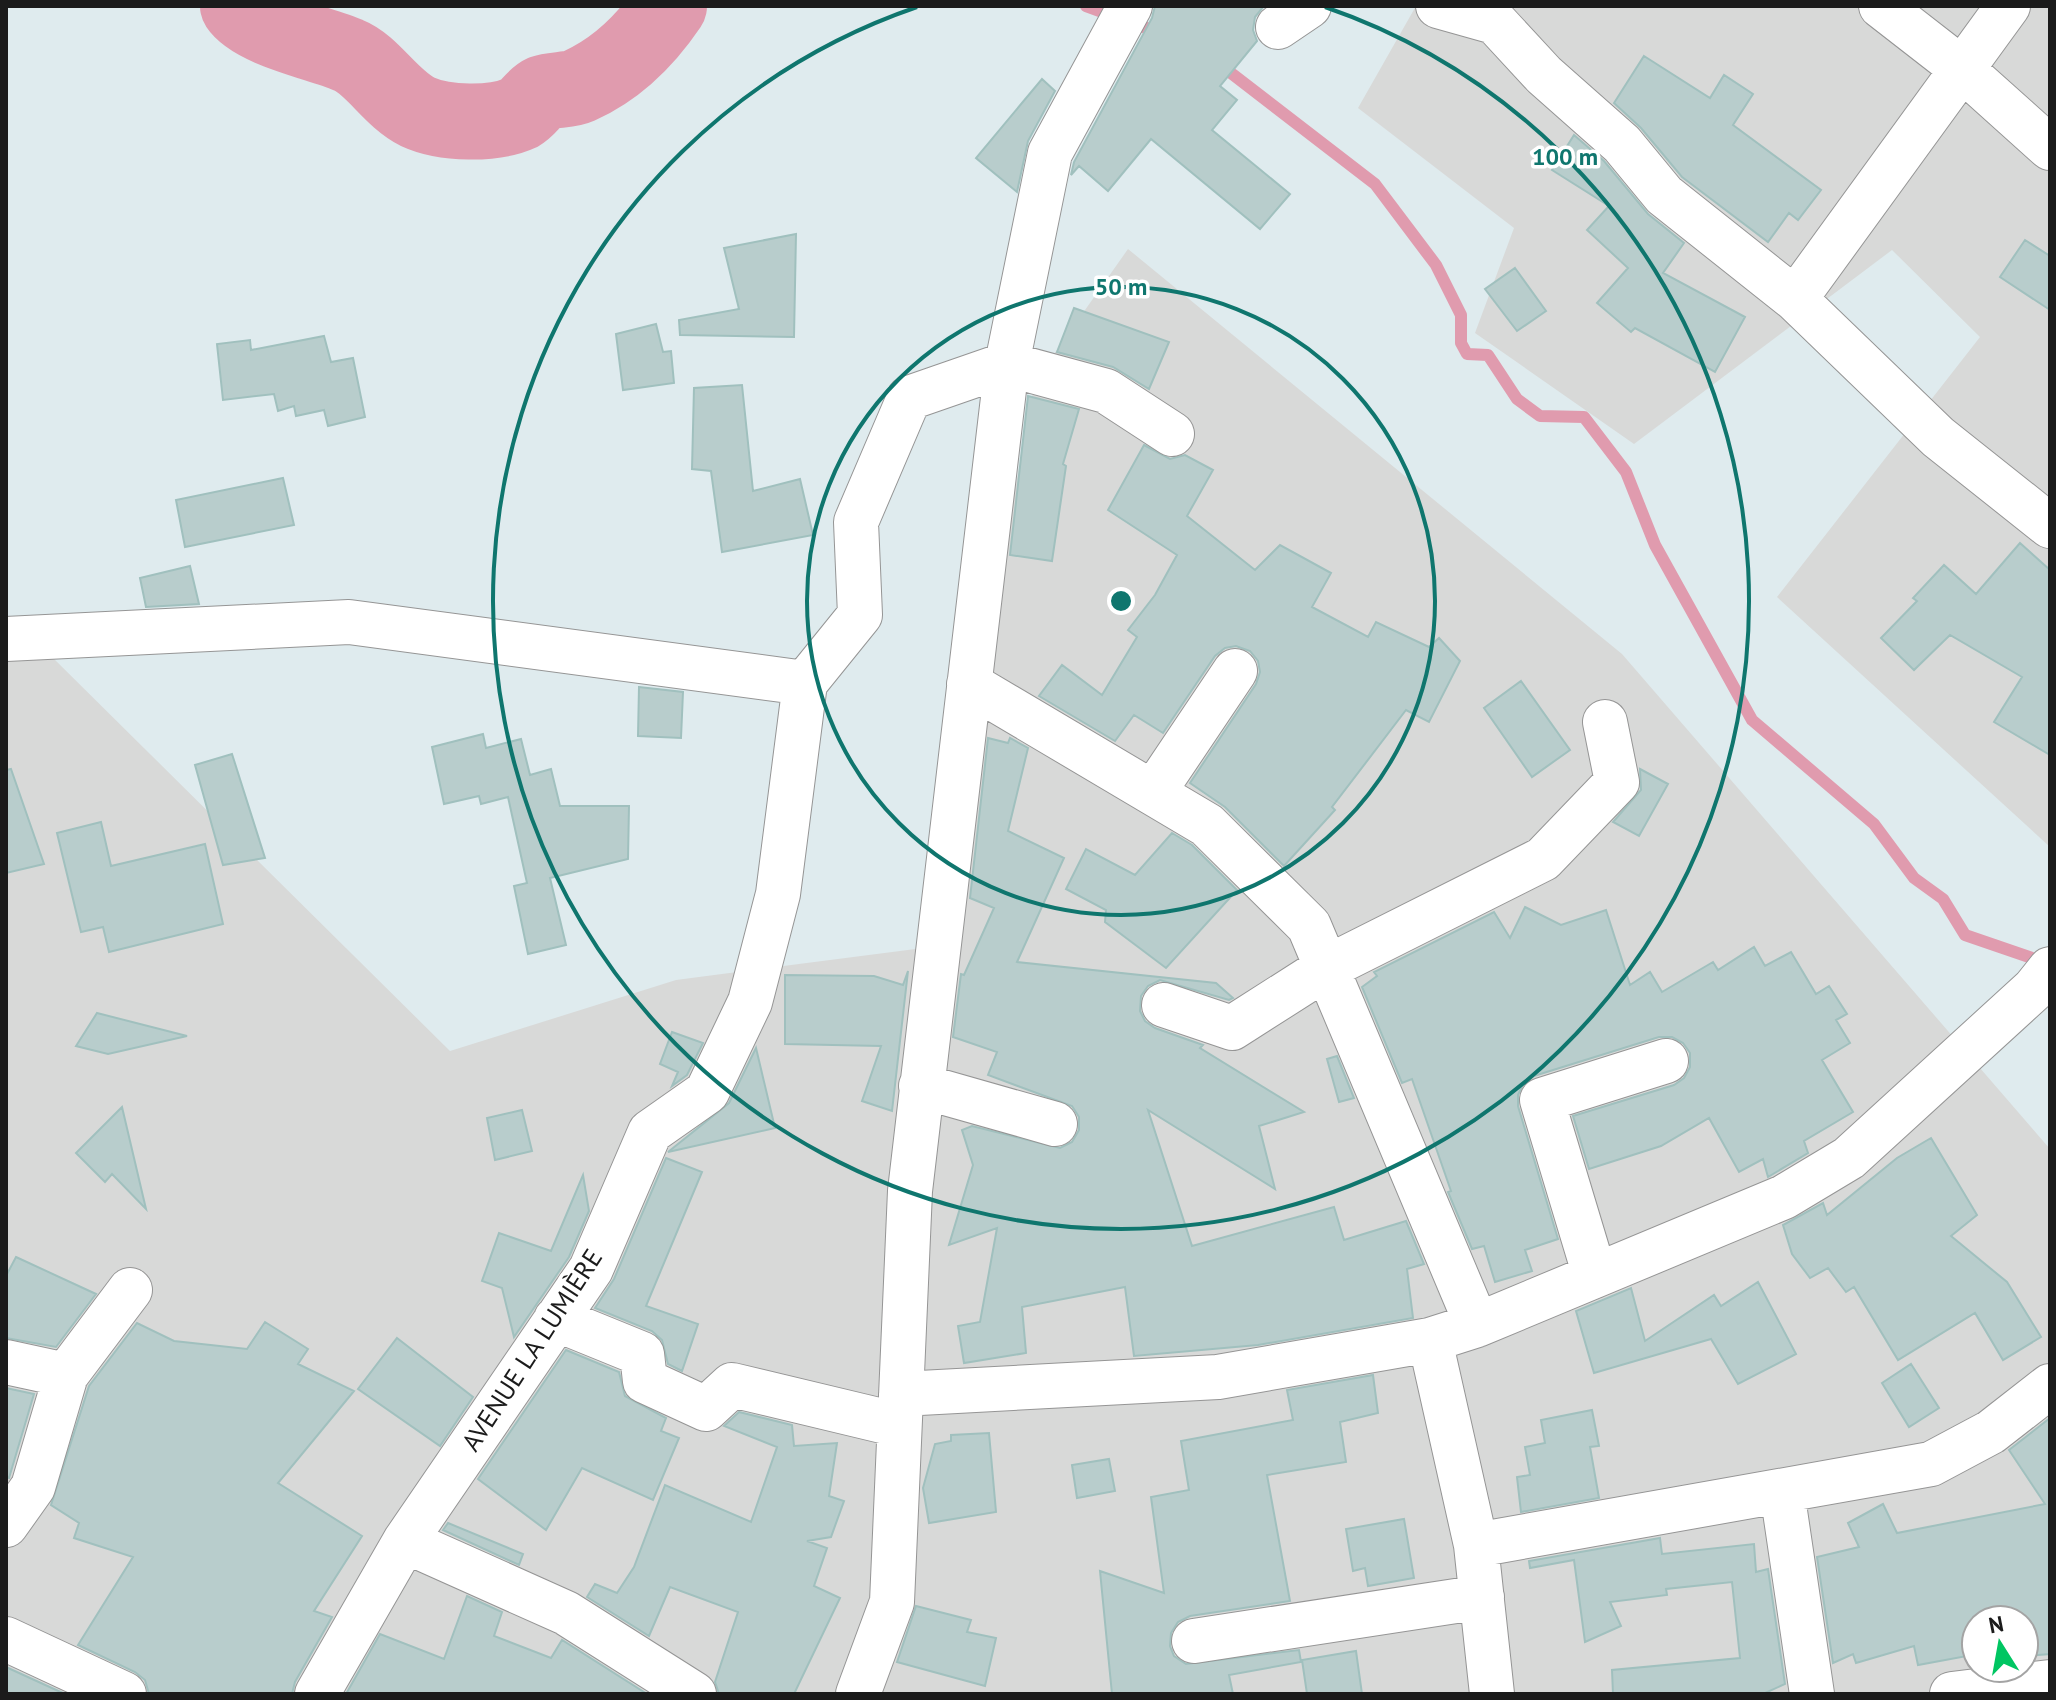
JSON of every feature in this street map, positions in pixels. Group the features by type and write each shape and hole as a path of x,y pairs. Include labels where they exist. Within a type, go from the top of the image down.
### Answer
{"street":[{"path":"858,1694 892,1602 910,1191 1007,364 1050,153 1130,6"},
{"path":"1438,6 1495,22 1544,75 1622,144 1664,195 1795,299 1938,437 2050,526"},
{"path":"1881,6 1962,69 2050,148"},
{"path":"1795,299 2008,6"},
{"path":"6,639 349,622 805,683 860,615 856,522 909,398 1007,364 1106,391 1172,434"},
{"path":"1153,793 1235,671"},
{"name":"AVENUE LA LUMIÈRE","path":"317,1694 405,1541 591,1269 650,1132 707,1092 750,1002 778,894 805,683"},
{"path":"969,684 1207,825 1309,926 1477,1325"},
{"path":"1164,1005 1232,1028 1326,968 1543,859 1617,782 1605,722"},
{"path":"556,1319 642,1354 645,1381 706,1409 732,1385 900,1409 1218,1377 1430,1340 1477,1325 1784,1197 1849,1158 2042,979"},
{"path":"1595,1276 1542,1100 1666,1061"},
{"path":"921,1086 1055,1124"},
{"path":"6,1525 33,1487 66,1375 130,1290"},
{"path":"1430,1340 1476,1545 1492,1694"},
{"path":"6,1362 66,1375"},
{"path":"1476,1545 1931,1464 1991,1432 2050,1386"},
{"path":"1782,1491 1812,1694"},
{"path":"405,1541 566,1613 693,1694"},
{"path":"1194,1641 1482,1597"},
{"path":"6,1639 124,1694"},
{"path":"1952,1694 2050,1682"}],"shaded area":[{"path":"1416,6 2050,6 2050,847 1777,597 1980,337 1892,250 1634,444 1475,333 1514,228 1358,108"},
{"path":"1128,249 1622,654 2050,1149 2050,1694 6,1694 6,640 50,655 450,1051 676,980 931,947 1035,381"}],"building":[{"path":"1155,6 1264,6 1255,17 1253,30 1257,41 1220,86 1237,100 1212,130 1290,194 1260,229 1151,139 1108,191 1079,166 1071,175 1074,162 1152,18"},
{"path":"1644,56 1710,98 1724,75 1753,94 1733,125 1821,190 1798,220 1789,213 1768,242 1682,177 1641,128 1614,103"},
{"path":"1042,79 1055,91 1028,141 1017,192 976,158"},
{"path":"1574,135 1604,161 1648,214 1684,243 1663,273 1745,317 1715,372 1635,328 1631,332 1597,303 1628,268 1587,230 1609,206 1552,170"},
{"path":"796,234 794,337 680,335 679,320 739,309 724,248"},
{"path":"2025,240 2050,256 2050,310 2000,277"},
{"path":"1515,268 1546,311 1517,331 1485,289"},
{"path":"1074,308 1169,342 1149,389 1113,367 1057,352"},
{"path":"656,324 663,352 671,351 674,383 623,390 616,334"},
{"path":"324,336 331,362 353,358 365,417 328,426 324,410 296,416 294,406 278,411 274,394 223,400 217,344 250,340 251,350"},
{"path":"742,385 753,491 800,479 813,535 722,552 711,471 692,469 694,388"},
{"path":"1028,396 1079,409 1063,464 1066,466 1052,561 1010,555"},
{"path":"1144,445 1170,459 1185,455 1213,470 1187,516 1255,570 1280,545 1331,573 1312,607 1368,637 1376,622 1429,647 1439,638 1460,661 1429,722 1406,710 1332,807 1335,810 1284,866 1225,807 1190,783 1256,684 1260,672 1258,661 1250,651 1236,646 1225,648 1215,656 1163,733 1134,715 1115,741 1039,696 1062,665 1102,695 1137,637 1128,630 1155,595 1177,555 1108,510"},
{"path":"283,478 294,525 185,547 176,500"},
{"path":"2020,543 2050,570 2050,755 1994,722 2022,677 1950,635 1914,670 1881,638 1917,601 1913,598 1944,565 1976,594"},
{"path":"190,566 199,604 146,607 140,578"},
{"path":"1521,681 1570,750 1532,777 1484,708"},
{"path":"639,687 683,692 681,738 638,736"},
{"path":"483,734 486,748 521,739 530,775 551,769 560,806 629,806 628,859 550,878 566,945 528,954 514,886 527,883 508,797 481,804 479,796 444,804 432,747"},
{"path":"988,738 1008,743 1010,738 1028,748 1008,831 1064,858 1017,962 1216,983 1233,998 1229,1000 1160,980 1148,986 1141,996 1140,1011 1145,1021 1155,1028 1203,1045 1200,1048 1304,1112 1259,1126 1275,1189 1148,1110 1192,1246 1334,1207 1344,1240 1406,1221 1424,1264 1407,1269 1413,1318 1258,1345 1134,1356 1125,1287 1022,1307 1026,1353 964,1363 958,1326 980,1322 997,1228 949,1245 973,1165 962,1130 972,1126 1060,1148 1072,1142 1079,1130 1079,1117 1072,1106 988,1075 997,1052 953,1037 961,974 964,975 994,908 970,898"},
{"path":"232,754 265,858 223,865 195,765"},
{"path":"11,769 44,864 6,873 6,770"},
{"path":"1640,769 1668,784 1639,836 1613,822 1641,790"},
{"path":"101,822 111,866 205,844 223,924 109,952 103,927 81,932 57,833"},
{"path":"1172,833 1192,845 1237,890 1166,968 1105,922 1106,910 1066,889 1086,849 1135,875"},
{"path":"1525,907 1561,925 1606,910 1630,985 1650,972 1662,992 1713,962 1718,970 1754,947 1765,966 1791,952 1816,994 1829,986 1847,1014 1836,1020 1850,1043 1822,1060 1853,1112 1804,1141 1808,1153 1768,1177 1763,1159 1739,1172 1709,1118 1661,1146 1589,1169 1573,1116 1674,1085 1684,1078 1690,1067 1690,1053 1683,1043 1672,1037 1659,1037 1534,1076 1523,1084 1518,1095 1518,1106 1558,1239 1525,1250 1532,1271 1495,1282 1484,1246 1472,1249 1448,1192 1451,1191 1412,1079 1402,1083 1362,987 1377,976 1374,972 1494,912 1510,938"},
{"path":"908,971 892,1111 862,1101 881,1046 785,1044 785,975 874,976 903,985"},
{"path":"97,1013 187,1036 108,1054 76,1046"},
{"path":"672,1032 703,1043 687,1075 672,1086 678,1072 660,1064"},
{"path":"756,1048 775,1128 668,1152 729,1103"},
{"path":"1337,1056 1354,1098 1339,1102 1327,1059"},
{"path":"122,1107 146,1209 112,1174 105,1182 76,1153"},
{"path":"522,1110 532,1151 495,1160 487,1118"},
{"path":"1931,1138 1977,1215 1951,1236 2007,1282 2041,1337 2003,1360 1975,1313 1898,1360 1854,1287 1846,1292 1828,1268 1810,1278 1792,1254 1783,1225 1823,1203 1827,1215 1897,1158"},
{"path":"666,1158 702,1172 646,1306 698,1324 682,1371 668,1364 662,1340 652,1331 595,1308 614,1279"},
{"path":"583,1175 589,1211 569,1257 514,1337 502,1288 482,1281 499,1233 551,1251"},
{"path":"16,1257 96,1294 56,1347 6,1338 6,1276"},
{"path":"1758,1282 1796,1354 1738,1384 1711,1339 1594,1373 1576,1311 1631,1288 1645,1341 1714,1295 1721,1306"},
{"path":"265,1322 308,1349 298,1364 354,1391 278,1483 362,1536 314,1611 332,1617 295,1682 292,1694 149,1694 145,1680 135,1672 78,1645 133,1557 74,1538 79,1523 51,1505 89,1386 137,1323 174,1341 247,1349"},
{"path":"397,1338 473,1397 440,1446 358,1389"},
{"path":"566,1350 619,1372 625,1396 666,1418 661,1431 679,1438 653,1500 582,1468 546,1530 478,1479"},
{"path":"1911,1364 1939,1408 1909,1427 1882,1383"},
{"path":"1373,1375 1378,1413 1340,1422 1346,1462 1267,1475 1290,1601 1190,1616 1178,1622 1171,1633 1170,1646 1174,1656 1186,1664 1299,1650 1301,1662 1229,1675 1233,1694 1112,1694 1100,1571 1164,1593 1151,1497 1189,1490 1181,1441 1293,1420 1287,1390"},
{"path":"6,1388 34,1394 9,1478 6,1477"},
{"path":"1592,1410 1599,1446 1590,1447 1599,1498 1521,1512 1517,1477 1530,1475 1525,1447 1545,1443 1541,1420"},
{"path":"739,1412 792,1425 794,1446 837,1443 829,1496 844,1501 831,1537 807,1541 827,1548 814,1586 840,1598 794,1694 719,1694 715,1682 738,1612 670,1587 649,1636 587,1597 595,1584 617,1593 634,1567 665,1485 751,1522 777,1447 724,1426"},
{"path":"2050,1418 2050,1654 2040,1655 2040,1604 1960,1604 1960,1657 1918,1665 1914,1646 1856,1663 1853,1654 1833,1663 1817,1557 1859,1547 1848,1523 1883,1504 1897,1533 2045,1504 2009,1450"},
{"path":"989,1433 996,1512 929,1523 923,1488 935,1444 951,1441 951,1435"},
{"path":"1109,1459 1115,1491 1077,1498 1072,1465"},
{"path":"1404,1519 1414,1578 1368,1586 1365,1568 1353,1571 1346,1529"},
{"path":"448,1523 523,1554 519,1565 443,1530"},
{"path":"1660,1538 1662,1554 1754,1544 1756,1572 1768,1569 1785,1684 1763,1694 1613,1694 1612,1670 1740,1658 1732,1582 1666,1589 1667,1595 1610,1602 1621,1626 1585,1642 1574,1560 1530,1568 1529,1561"},
{"path":"467,1596 502,1612 494,1636 551,1658 562,1640 647,1694 346,1694 380,1634 444,1659"},
{"path":"916,1606 971,1620 967,1632 996,1638 985,1686 897,1662"},
{"path":"1356,1651 1362,1694 1307,1694 1302,1660"},
{"path":"6,1667 65,1694 6,1694"}],"waterway":[{"path":"238,6 246,15 272,29 357,60 399,99 418,112 441,119 469,122 509,117 523,111 543,93 575,88 593,79 630,52 669,6"},
{"path":"1086,6 1160,33"},
{"path":"1218,63 1375,184 1436,265 1461,315 1461,343 1467,354 1488,355 1517,399 1540,416 1584,417 1626,472 1655,545 1752,720 1874,824 1914,878 1943,899 1965,935 2035,959 2042,965"}]}
